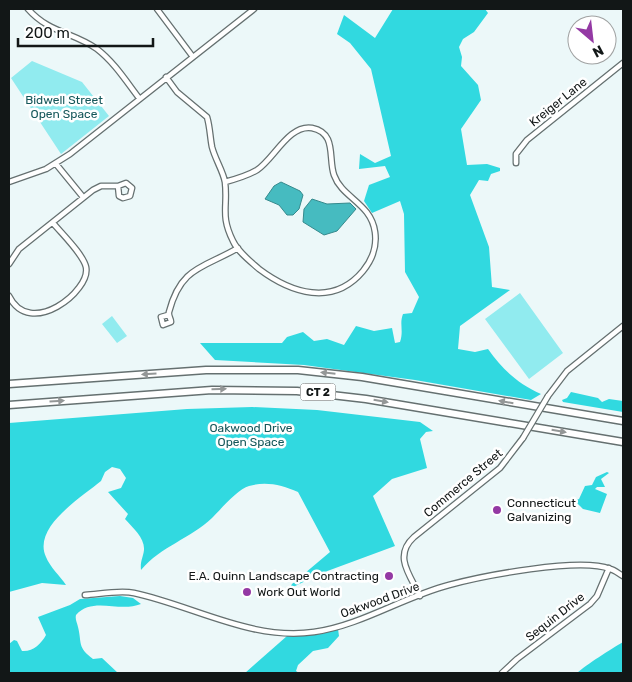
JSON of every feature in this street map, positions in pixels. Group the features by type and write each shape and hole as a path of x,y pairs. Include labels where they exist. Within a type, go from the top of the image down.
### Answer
{"highway":[{"name":"CT 2","path":"9,384 206,370 290,370 362,377 623,421"},
{"name":"CT 2","path":"9,405 212,390 303,391 371,400 623,442"}],"street":[{"path":"28,9 49,28 95,48 112,62 139,98"},
{"path":"157,9 193,57"},
{"path":"9,182 32,176 56,164 254,9"},
{"name":"Kreiger Lane","path":"516,163 516,154 527,140 623,63"},
{"path":"166,77 177,92 207,117 212,145 225,182 224,210 226,222 238,248 251,262 273,279 298,291 321,293 340,288 357,278 368,265 373,252 375,233 372,219 364,208 340,186 334,176 332,149 328,139 321,132 311,128 298,130 257,170 243,177 225,182"},
{"path":"56,164 83,197"},
{"path":"9,264 19,249 83,197 101,186 118,186"},
{"path":"9,296 13,305 21,312 44,313 60,305 80,287 86,270 84,261 53,223"},
{"path":"168,315 185,279 197,267 238,248"},
{"name":"Commerce Street","path":"420,596 404,562 405,546 500,468 524,438 548,396 567,371 623,326"},
{"name":"Oakwood Drive","path":"85,595 133,593 201,615 281,635 314,632 346,624 378,614 449,585 544,568 578,565 609,568 623,576"},
{"name":"Sequin Drive","path":"502,673 517,659 590,604 598,596 609,568"}],"green space":[{"path":"393,9 485,9 488,13 474,32 463,39 459,47 462,57 461,66 478,85 481,100 461,129 467,165 487,164 500,168 500,171 491,174 488,181 479,180 470,195 489,247 492,287 510,290 460,326 458,349 475,352 488,349 511,375 541,394 531,400 415,380 304,365 215,360 200,343 282,343 287,337 303,332 314,341 327,339 344,345 356,326 374,331 392,328 395,343 400,342 403,314 412,313 419,297 405,272 404,214 400,201 372,213 364,201 369,185 390,177 385,166 359,169 360,154 375,163 391,156 371,69 350,43 337,34 344,15 375,38"},
{"name":"Bidwell Street Open Space","path":"32,61 82,82 109,116 61,154 11,78"},
{"path":"520,293 563,353 529,379 485,319"},
{"path":"112,316 127,336 117,343 102,324"},
{"path":"571,392 598,398 602,402 609,399 623,401 623,412 563,402 562,400 567,398"},
{"name":"Oakwood Drive Open Space","path":"252,407 317,410 420,422 433,431 426,432 420,439 427,468 392,479 373,496 395,546 322,573 289,589 292,584 330,552 298,492 286,487 262,484 249,486 240,491 212,518 194,532 157,555 141,570 144,550 143,541 125,519 128,514 108,492 121,488 126,478 120,469 112,467 105,472 101,481 61,514 52,524 46,535 44,546 46,557 66,585 42,583 9,592 9,423 187,409"},
{"path":"607,472 609,473 601,479 605,487 597,487 595,489 607,494 600,513 583,509 577,503 571,507 573,501 579,499 585,486 592,485 596,477"},
{"path":"120,596 133,598 141,604 124,607 90,607 83,609 76,615 84,651 93,659 102,658 118,673 9,673 9,644 14,640 17,641 22,651 26,651 33,649 46,635 38,617 70,605 80,599"},
{"path":"338,629 339,636 328,648 313,651 298,665 296,671 299,673 245,673 287,636 321,634"},
{"path":"623,642 623,673 577,673 592,662"}],"shaded area":[{"path":"281,182 300,191 303,195 299,209 293,215 287,215 279,205 265,199 274,186"},
{"path":"312,199 327,204 350,203 356,209 337,231 324,235 303,222 304,209"}],"place":[{"name":"Connecticut Galvanizing","path":"497,510"},
{"name":"E.A. Quinn Landscape Contracting","path":"389,576"},
{"name":"Work Out World","path":"247,592"}]}
